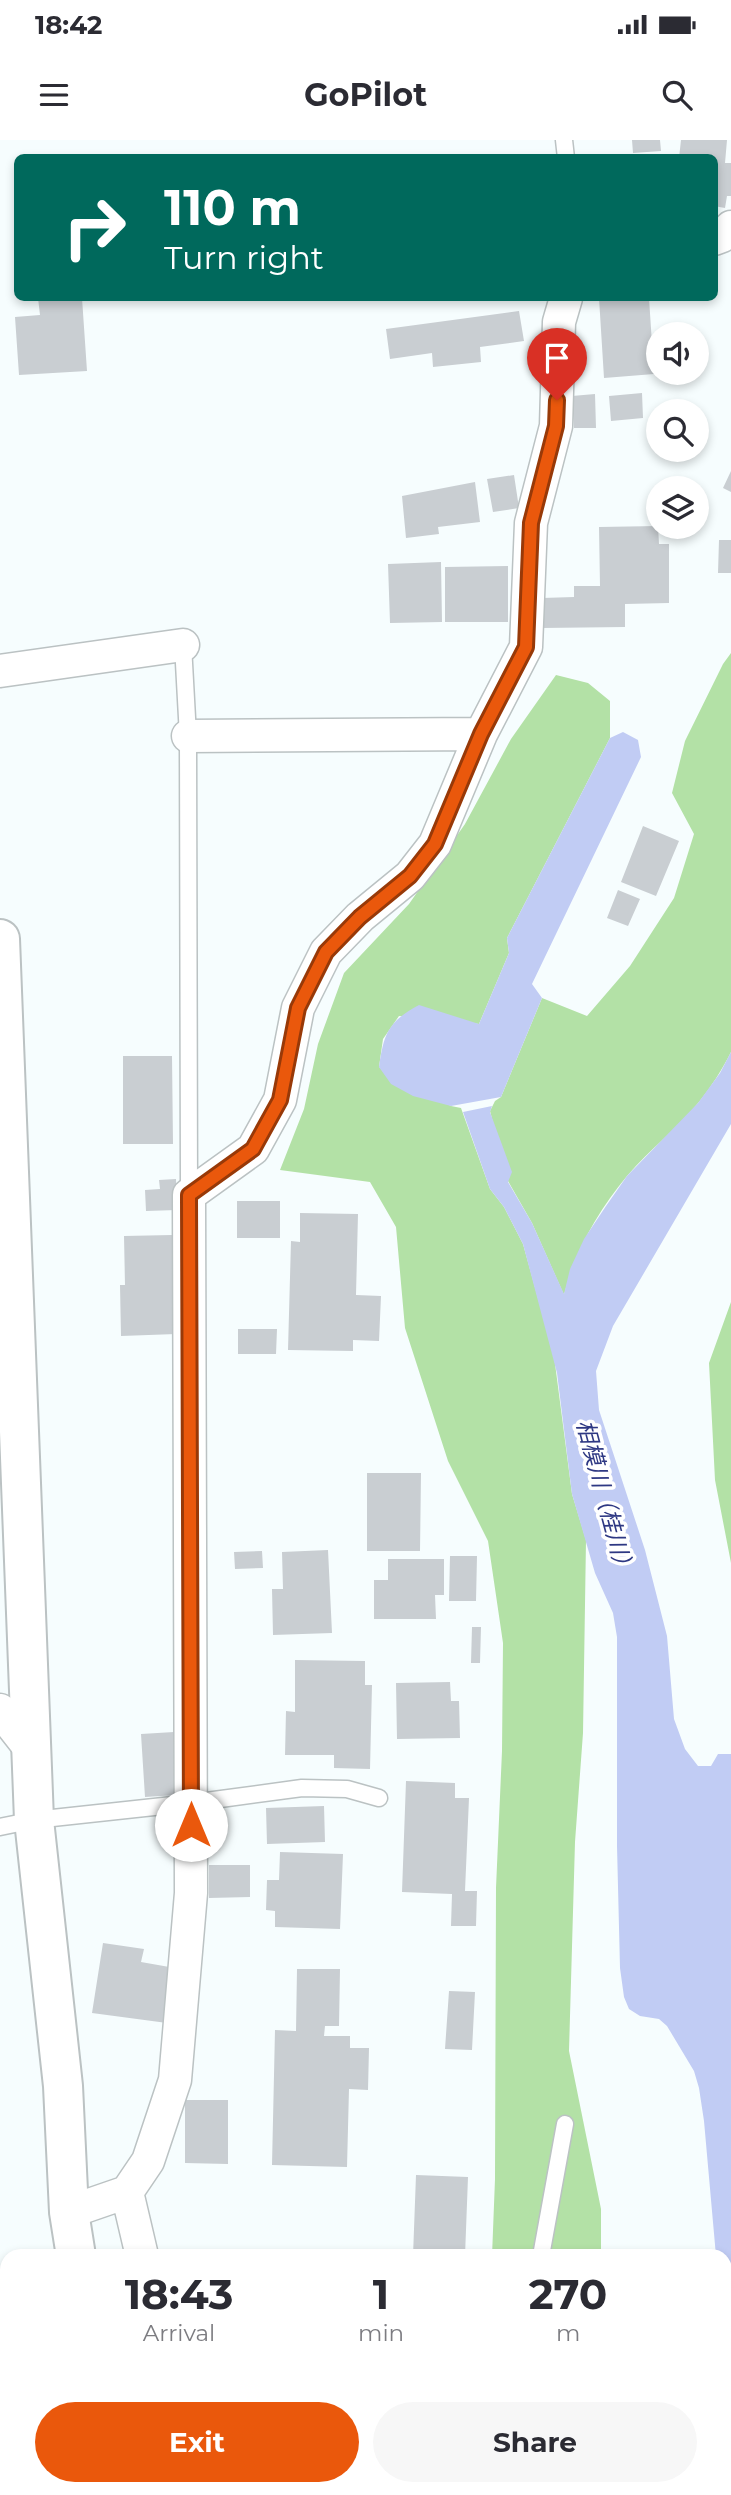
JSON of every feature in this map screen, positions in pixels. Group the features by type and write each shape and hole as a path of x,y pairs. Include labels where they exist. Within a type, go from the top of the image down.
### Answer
{"street":[{"path":"69,2211 127,2192 148,2161 175,2080 191,1893 189,1195 253,1149 280,1100 298,1008 326,952 360,917 410,876 435,844 481,734 526,647 531,523 556,426 559,322 565,301"},
{"path":"0,671 183,645"},
{"path":"188,736 481,734"},
{"path":"0,939 32,1751 17,1823 63,2086 69,2211 75,2249"},
{"path":"0,1710 32,1751"},
{"path":"127,2192 140,2249"}],"lane":[{"path":"183,645 188,736 189,1195"},
{"path":"17,1823 302,1788 347,1789 379,1798"},
{"path":"542,2249 565,2124"}],"green space":[{"path":"731,653 731,1052 699,1102 636,1166 606,1203 581,1247 564,1295 532,1223 508,1181 490,1111 495,1101 501,1097 542,998 587,1016 630,966 674,898 694,834 672,793 685,741"},
{"path":"556,675 588,683 610,701 610,738 507,938 509,953 479,1024 399,1016 383,1039 379,1067 451,1106 461,1108 490,1189 504,1207 523,1244 554,1356 572,1494 586,1540 583,1733 575,1842 569,2051 601,2209 601,2249 492,2249 496,1888 503,1643 488,1541 448,1461 405,1328 396,1227 370,1182 280,1170 304,1109 318,1044 344,973 409,904 465,824 511,739"},
{"path":"731,1302 731,1563 715,1480 709,1363"}],"water":[{"path":"623,732 638,740 641,757 532,984 542,998 501,1097 451,1106 413,1096 391,1084 379,1067 386,1037 400,1017 419,1005 479,1024 509,953 507,938 610,738"},
{"name":"相模川（桂川）","path":"731,1052 731,1124 613,1326 596,1371 599,1410 645,1550 667,1636 674,1719 685,1749 698,1766 711,1766 718,1754 731,1754 731,2249 715,2249 704,2121 694,2071 667,2026 659,2019 640,2016 629,2009 624,1997 620,1968 617,1846 617,1637 613,1613 595,1573 572,1494 557,1373 523,1244 504,1207 490,1189 463,1112 492,1106 490,1112 512,1172 508,1182 532,1223 564,1294 570,1269 584,1239 627,1176 698,1103 720,1073"}],"building":[{"path":"632,140 660,140 661,151 633,153"},
{"path":"681,140 727,140 725,163 731,163 731,196 727,196 725,208 718,207 718,154 679,154"},
{"path":"38,301 82,301 87,371 19,375 15,317 40,315"},
{"path":"599,301 649,301 651,322 646,322 646,375 604,378"},
{"path":"519,311 524,341 480,347 481,362 433,367 432,353 390,359 386,329"},
{"path":"642,393 643,418 611,421 609,396"},
{"path":"595,394 596,428 574,428 572,396"},
{"path":"731,471 731,492 723,488"},
{"path":"514,475 519,508 493,512 487,479"},
{"path":"475,482 480,522 438,527 439,534 406,538 402,496"},
{"path":"646,526 646,539 659,539 659,544 669,544 669,603 625,604 625,627 542,628 542,598 574,597 574,586 600,586 599,527"},
{"path":"719,540 731,540 731,573 718,573"},
{"path":"441,562 442,622 390,623 388,564"},
{"path":"508,566 508,622 445,622 445,567"},
{"path":"643,826 679,841 656,896 621,882"},
{"path":"618,890 640,899 628,926 607,918"},
{"path":"123,1056 172,1056 173,1144 123,1144"},
{"path":"176,1179 177,1210 146,1211 145,1190 160,1189 159,1180"},
{"path":"237,1201 280,1201 280,1238 237,1238"},
{"path":"300,1213 358,1214 356,1295 381,1296 379,1341 353,1340 353,1351 288,1350 291,1241 300,1242"},
{"path":"172,1235 176,1334 121,1336 120,1285 125,1285 124,1236"},
{"path":"238,1329 277,1329 276,1354 238,1354"},
{"path":"367,1473 421,1473 420,1551 367,1551"},
{"path":"328,1550 332,1633 273,1635 272,1589 283,1589 282,1552"},
{"path":"262,1551 263,1568 235,1569 234,1552"},
{"path":"450,1556 477,1556 476,1601 449,1601"},
{"path":"388,1559 444,1559 444,1595 435,1595 436,1619 374,1619 374,1580 388,1580"},
{"path":"472,1627 481,1627 480,1663 471,1663"},
{"path":"295,1660 365,1661 365,1685 372,1685 370,1769 334,1768 334,1755 285,1755 286,1711 295,1712"},
{"path":"450,1682 451,1701 459,1701 460,1738 397,1739 396,1683"},
{"path":"174,1732 177,1795 145,1797 141,1734"},
{"path":"406,1781 455,1783 455,1798 469,1798 465,1891 477,1891 476,1926 451,1926 452,1894 402,1892"},
{"path":"324,1806 325,1842 267,1844 266,1808"},
{"path":"280,1852 343,1854 340,1929 275,1927 275,1911 266,1910 267,1880 279,1880"},
{"path":"209,1865 250,1865 250,1897 209,1898"},
{"path":"103,1943 144,1949 141,1962 175,1968 167,2023 92,2013"},
{"path":"297,1969 340,1969 339,2026 325,2026 324,2036 350,2036 350,2048 369,2048 368,2090 349,2089 347,2167 272,2165 275,2030 296,2031"},
{"path":"449,1991 475,1992 472,2050 445,2049"},
{"path":"185,2100 228,2100 228,2164 185,2163"},
{"path":"416,2175 468,2177 465,2249 413,2249"}],"route":[{"path":"191,1825 189,1195 253,1149 280,1100 298,1008 326,952 360,917 410,876 435,844 481,734 526,647 531,523 556,426 557,400"}]}
